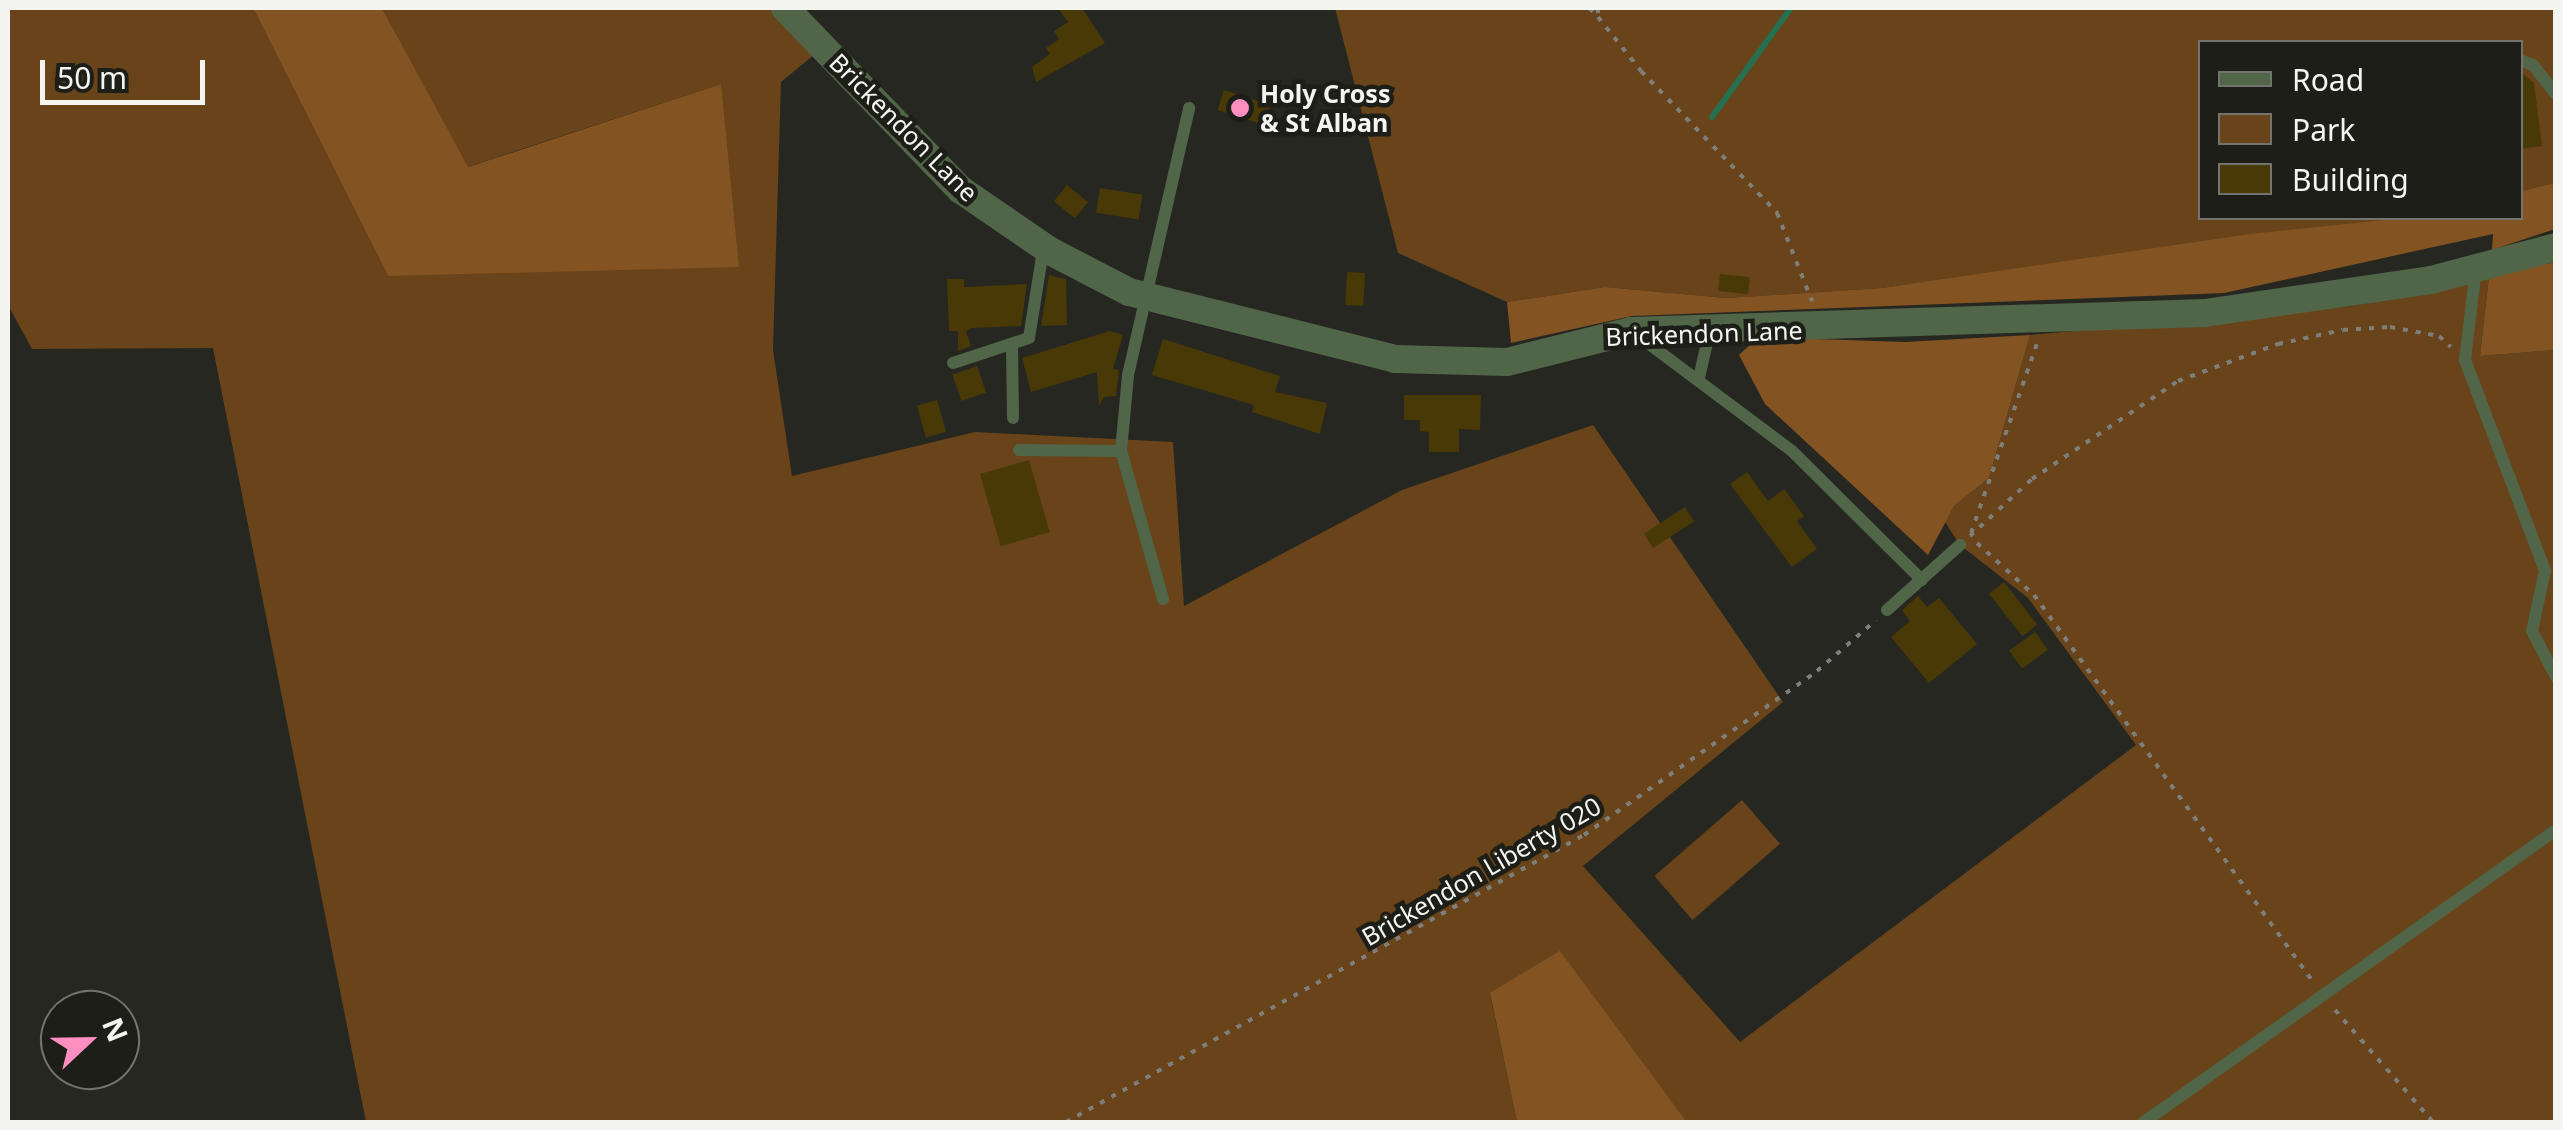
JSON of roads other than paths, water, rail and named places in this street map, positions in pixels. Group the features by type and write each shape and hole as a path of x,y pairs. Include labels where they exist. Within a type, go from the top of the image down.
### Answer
{"street":[{"name":"Brickendon Lane","path":"785,8 961,190 1050,251 1150,297 1344,349 1448,364 1507,362 1631,331 2046,322 2204,313 2476,269 2556,247"}],"lane":[{"path":"2523,61 2533,66 2556,94"},
{"path":"1163,600 1121,451 1128,375 1150,297 1189,108"},
{"path":"953,362 1029,338 1042,256 1050,251"},
{"path":"2476,269 2465,360 2545,571 2532,631 2556,677"},
{"path":"1699,378 1710,329"},
{"path":"1631,331 1699,378 1820,476 1922,580"},
{"path":"1012,345 1013,418"},
{"path":"1019,450 1121,451"},
{"path":"1887,610 1965,540"},
{"path":"2144,1122 2556,830"}],"waterway":[{"path":"1712,117 1791,8"}],"place":[{"name":"Holy Cross & St Alban","path":"1240,108"}]}
